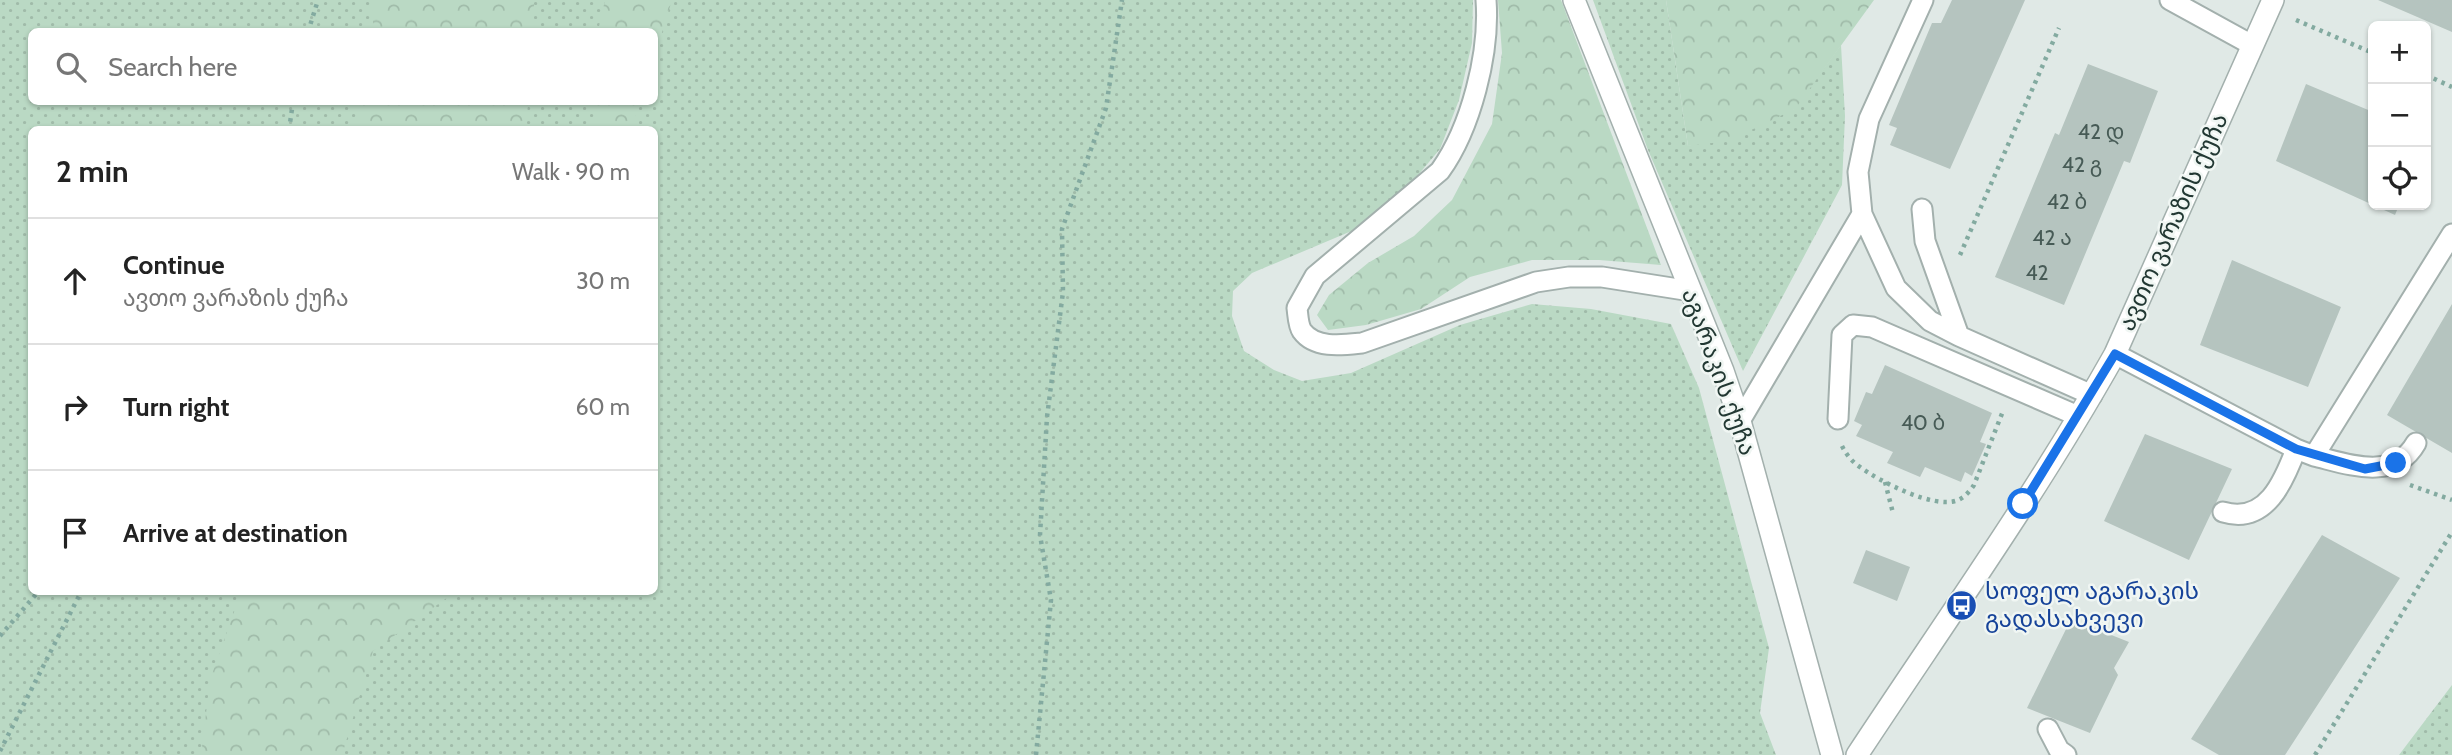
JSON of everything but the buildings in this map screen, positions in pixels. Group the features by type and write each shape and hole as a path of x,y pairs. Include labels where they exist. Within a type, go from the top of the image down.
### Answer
{"street":[{"name":"აგარაკის ქუჩა","path":"1574,0 1691,290 1740,421 1832,755"},
{"name":"ავთო ვარაზის ქუჩა","path":"1857,755 2092,395 2115,354 2271,4"}],"lane":[{"path":"1486,0 1484,53 1466,122 1454,152 1440,171 1315,276 1297,308 1301,330 1314,341 1336,345 1362,343 1536,282 1569,277 1602,277 1691,290"},
{"path":"1923,0 1870,119 1858,172 1861,214 1896,288 1930,321 1959,337 2092,395"},
{"path":"2170,0 2252,45"},
{"path":"1923,208 1925,241 1959,337"},
{"path":"1740,421 1861,214"},
{"path":"2223,512 2249,513 2267,504 2452,234"},
{"path":"1838,419 1842,335 1853,325 1872,327 2078,416"},
{"path":"2115,354 2305,452 2365,469 2396,463 2410,454 2416,443"},
{"path":"2048,729 2059,750 2066,755"}],"path":[{"path":"309,28 318,0"},
{"path":"1036,755 1051,600 1040,535 1047,417 1063,292 1062,229 1106,108 1122,0"},
{"path":"2271,4 2368,51"},
{"path":"1944,292 2059,28"},
{"path":"2431,77 2452,87"},
{"path":"290,126 293,105"},
{"path":"1838,419 1839,439 1846,454 1859,467 1918,497 1935,502 1958,501 1966,495 1982,470 2012,387"},
{"path":"1885,481 1893,513"},
{"path":"2315,755 2452,532"},
{"path":"0,636 35,595"},
{"path":"0,751 79,595"}],"green space":[{"path":"0,0 1473,0 1472,43 1459,100 1440,149 1407,188 1354,230 1252,273 1233,291 1232,316 1244,351 1274,370 1302,381 1351,373 1460,325 1532,304 1591,309 1671,324 1699,388 1769,648 1760,713 1776,755 0,755"},
{"path":"373,0 534,0 534,28 373,28"},
{"path":"605,0 672,0 658,45 658,28 599,28"},
{"path":"1498,0 1561,0 1661,265 1599,260 1532,260 1470,277 1421,309 1366,325 1328,330 1317,315 1329,295 1368,263 1414,236 1452,200 1492,124 1502,53"},
{"path":"1593,0 1666,0 1688,146 1794,109 1841,45 1845,116 1842,185 1743,371 1648,150"},
{"path":"1666,0 1874,0 1795,109 1728,141 1688,146"},
{"path":"359,105 528,105 526,126 355,126"},
{"path":"597,105 639,105 632,126 596,126"},
{"path":"240,595 451,595 373,651 342,755 201,755 210,680"},
{"path":"2452,685 2452,755 2399,755"}],"place":[{"name":"სოფელ აგარაკის გადასახვევი","path":"1962,605"}],"route":[{"path":"2023,504 2115,354 2314,456 2365,469 2396,463"}]}
